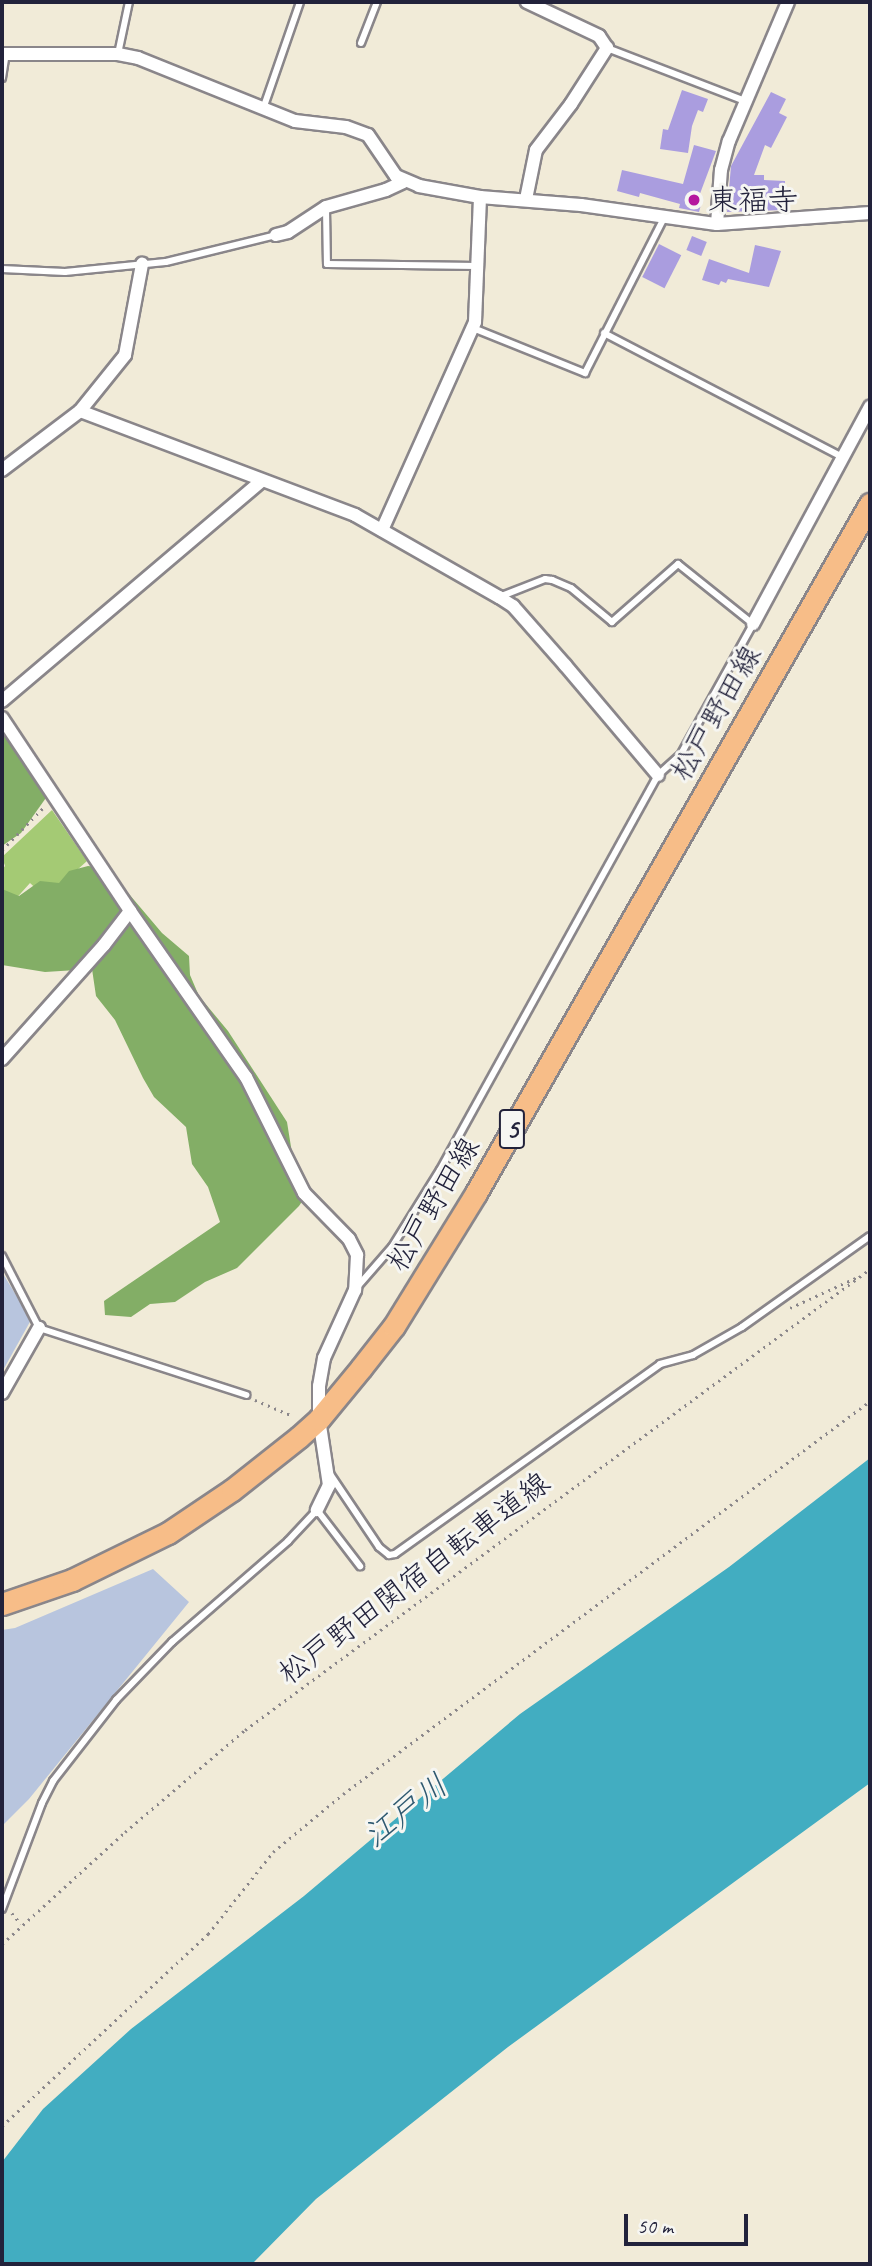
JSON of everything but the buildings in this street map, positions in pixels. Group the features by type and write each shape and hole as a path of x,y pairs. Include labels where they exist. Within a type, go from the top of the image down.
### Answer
{"main road":[{"name":"松戸野田線","path":"2,1604 72,1580 169,1532 232,1490 319,1419 394,1326 433,1265 870,504"}],"street":[{"path":"526,199 536,150 571,104 607,48 598,36 527,2"},
{"path":"717,224 721,170 745,101 788,2"},
{"path":"4,54 118,54 166,68 295,121 346,127 368,135 403,182"},
{"path":"276,235 288,232 326,207 386,190 403,182 480,197 526,199 717,224 870,213"},
{"path":"382,530 473,328 480,197"},
{"path":"2,470 80,411 125,355 142,264"},
{"path":"753,624 870,407"},
{"path":"80,411 260,482 355,515 499,597 513,607 574,675 658,775"},
{"path":"2,701 260,482"},
{"path":"2,718 130,911 246,1077 304,1192 349,1239 357,1255 355,1290 324,1358 318,1386 319,1419 329,1485 317,1510"},
{"path":"2,1059 86,966 130,911"},
{"path":"2,1393 39,1328"}],"lane":[{"path":"118,54 129,2"},
{"path":"263,109 300,2"},
{"path":"361,43 377,2"},
{"path":"607,48 745,101"},
{"path":"2,78 4,54"},
{"path":"326,207 327,264 477,266"},
{"path":"473,328 585,373 665,216"},
{"path":"2,269 65,272 192,258 276,235"},
{"path":"604,333 844,458"},
{"path":"355,1290 392,1247 440,1170 658,775 681,754 753,624 678,564 612,622 571,588 552,580 545,579 499,597"},
{"path":"328,1471 379,1547 389,1555 395,1554 660,1364 693,1355 741,1327 870,1236"},
{"path":"2,1256 39,1328 246,1395"},
{"path":"3,1907 42,1803 83,1739 172,1642 288,1541 317,1510 360,1566"}],"path":[{"path":"2,849 55,796"},
{"path":"782,1312 870,1271"},
{"name":"松戸野田関宿自転車道線","path":"2,1944 245,1730 864,1275"},
{"path":"246,1395 291,1415"},
{"path":"2,2126 208,1934 273,1852 343,1794 870,1401"},
{"path":"3,1907 22,1925"}],"shaded area":[{"path":"2,1272 31,1320 2,1372"},
{"path":"153,1569 189,1602 29,1799 2,1826 2,1630 15,1628"}],"green space":[{"path":"2,726 48,795 21,833 2,846"},
{"path":"52,810 87,861 46,898 30,883 13,902 2,891 2,870 5,866 2,857"},
{"path":"88,866 107,868 162,933 189,956 190,975 199,996 228,1031 287,1122 292,1153 308,1183 307,1194 299,1206 237,1268 205,1282 175,1302 150,1304 131,1317 105,1315 104,1301 220,1222 208,1187 192,1164 186,1127 154,1097 115,1020 96,996 92,969 45,972 2,965 2,889 19,896 40,881 59,883 69,871"}],"water":[{"name":"江戸川","path":"870,1458 870,1783 508,2047 316,2199 252,2264 2,2264 2,2162 43,2109 131,2029 304,1896 520,1714 729,1567"}],"place":[{"name":"東福寺","path":"694,200"}]}
